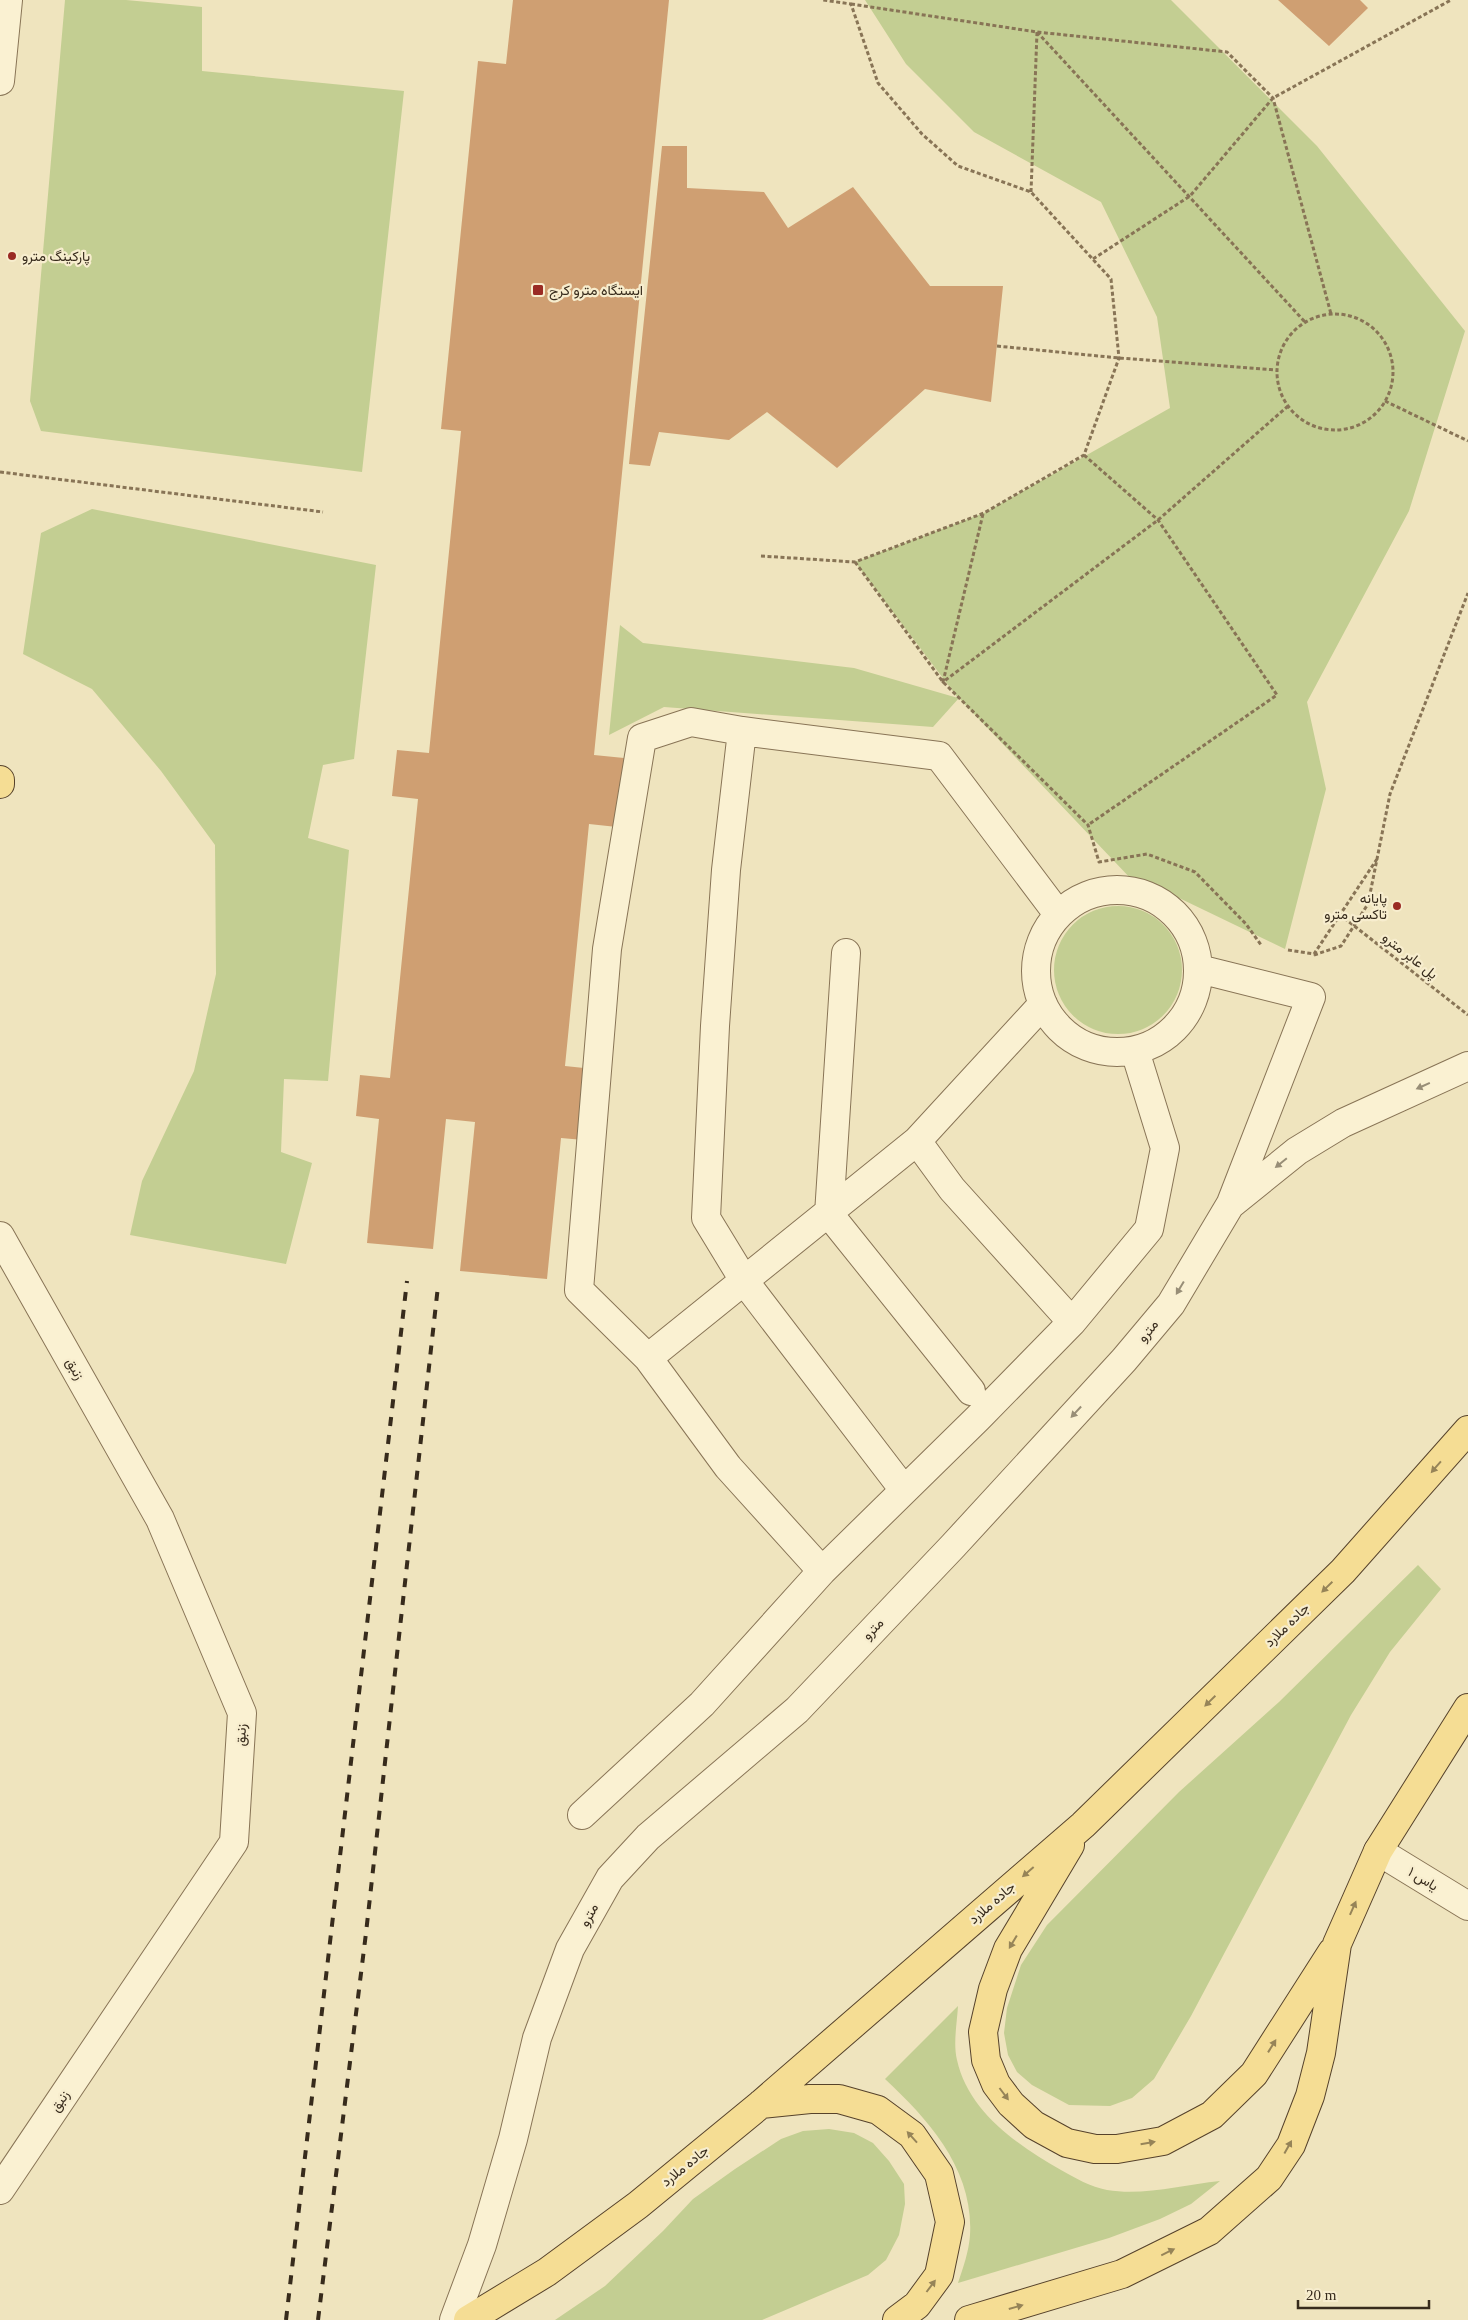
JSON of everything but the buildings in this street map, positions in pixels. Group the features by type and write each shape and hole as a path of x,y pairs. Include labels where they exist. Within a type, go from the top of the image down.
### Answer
{"main road":[{"name":"جاده ملارد","path":"468,2320 547,2272 638,2205 761,2104 1082,1825 1344,1571 1468,1430"},
{"path":"1082,1825 1008,1949 993,1989 983,2032 986,2060 996,2084 1011,2104 1034,2125 1067,2144 1095,2149 1117,2149 1163,2140 1212,2115 1254,2074 1337,1944 1378,1851 1468,1708"},
{"path":"969,2320 1122,2274 1209,2231 1270,2178 1291,2145 1310,2096 1321,2053 1337,1944"},
{"path":"761,2104 810,2099 839,2099 878,2110 912,2134 939,2174 950,2222 939,2275 917,2305 898,2320"}],"street":[{"path":"0,81 8,0"},
{"path":"822,1571 728,1467 648,1358 580,1290 608,949 642,738 691,722 742,731 939,756 1058,914"},
{"path":"742,731 726,880 715,1026 706,1218 745,1282 904,1490"},
{"path":"1106,890 1133,891 1159,901 1179,918 1193,942 1199,969 1195,996 1182,1021 1161,1040 1136,1052 1108,1053 1081,1045 1058,1028 1043,1004 1036,981 1037,956 1045,933 1058,914 1081,898 1106,890"},
{"path":"846,953 829,1214 971,1391"},
{"path":"1199,969 1311,997 1230,1205"},
{"path":"648,1358 745,1282 917,1141 1043,1004"},
{"path":"582,1815 702,1704 822,1571 978,1418 1072,1322 1149,1229 1165,1148 1136,1052"},
{"name":"مترو","path":"454,2320 485,2236 513,2139 537,2038 570,1949 610,1878 648,1837 797,1710 973,1524 1124,1360 1170,1304 1230,1205 1297,1151 1343,1123 1468,1066"},
{"path":"917,1141 952,1189 1072,1322"},
{"name":"زنبق","path":"0,1236 160,1519 242,1713 234,1842 0,2190"},
{"name":"یاس ۱","path":"1378,1851 1468,1906"}],"path":[{"path":"823,0 1037,32 1227,52 1273,98 1331,314"},
{"path":"1093,259 1190,196 1273,98 1451,0"},
{"path":"762,556 854,562 984,513 1084,455 1119,358 1111,279 1032,192 958,166 922,134 878,83 851,4"},
{"path":"1032,192 1037,32"},
{"path":"1037,32 1305,322"},
{"path":"1323,314 1331,314 1342,314 1360,319 1376,330 1387,346 1393,364 1393,383 1385,401 1374,416 1357,426 1338,430 1319,428 1302,420 1288,406 1279,389 1277,370 1280,351 1290,334 1305,322 1323,314"},
{"path":"997,346 1119,358 1277,370"},
{"path":"1385,401 1468,441"},
{"path":"943,682 1158,520 1288,406"},
{"path":"1084,455 1158,520 1277,695 1088,825"},
{"path":"0,472 322,512"},
{"path":"943,682 984,513"},
{"path":"854,562 943,682 1088,825 1099,862 1147,854 1195,872 1246,924 1261,946 1270,947"},
{"path":"1279,949 1314,954 1342,946 1368,904 1390,794 1468,593"},
{"path":"1311,997 1314,954 1377,858"},
{"name":"پل عابر مترو","path":"1339,914 1468,1015"}],"green space":[{"path":"65,0 126,0 202,7 202,71 404,91 362,472 41,431 30,401"},
{"path":"865,0 1171,0 1317,146 1465,331 1409,511 1307,702 1326,789 1285,949 1177,897 1133,881 959,698 933,727 664,707 609,735 620,625 643,643 854,668 958,698 855,562 984,513 1170,408 1157,317 1101,202 974,132 906,64"},
{"path":"92,509 376,565 354,759 323,765 308,838 349,850 328,1081 284,1079 281,1152 312,1163 286,1264 130,1235 142,1181 194,1071 216,974 215,845 161,771 92,689 23,654 41,533"},
{"path":"1118,906 1142,911 1163,925 1177,946 1182,970 1177,994 1163,1015 1142,1029 1118,1034 1094,1029 1073,1015 1059,994 1054,970 1059,946 1073,925 1094,911"},
{"path":"1418,1565 1441,1589 1390,1652 1351,1715 1191,2016 1154,2079 1132,2098 1110,2106 1069,2105 1032,2085 1017,2072 1008,2055 1004,2033 1007,2008 1021,1965 1047,1925 1179,1792 1279,1702"},
{"path":"958,2006 955,2047 963,2078 983,2111 1028,2150 1077,2179 1107,2190 1121,2192 1149,2191 1220,2181 1191,2204 1160,2219 1109,2238 958,2283 970,2235 969,2211 965,2189 946,2148 917,2112 885,2079"},
{"path":"829,2129 854,2133 873,2143 889,2161 904,2184 905,2204 899,2235 886,2260 868,2275 762,2320 555,2320 605,2286 663,2231 693,2199 735,2169 781,2139 803,2131"}],"railway":[{"path":"286,2320 407,1281"},
{"path":"318,2320 366,1933 438,1286"}],"place":[{"name":"پارکینگ مترو","path":"12,256"},
{"name":"ایستگاه مترو کرج","path":"538,290"},
{"name":"پایانه تاکسی مترو","path":"1397,906"}]}
